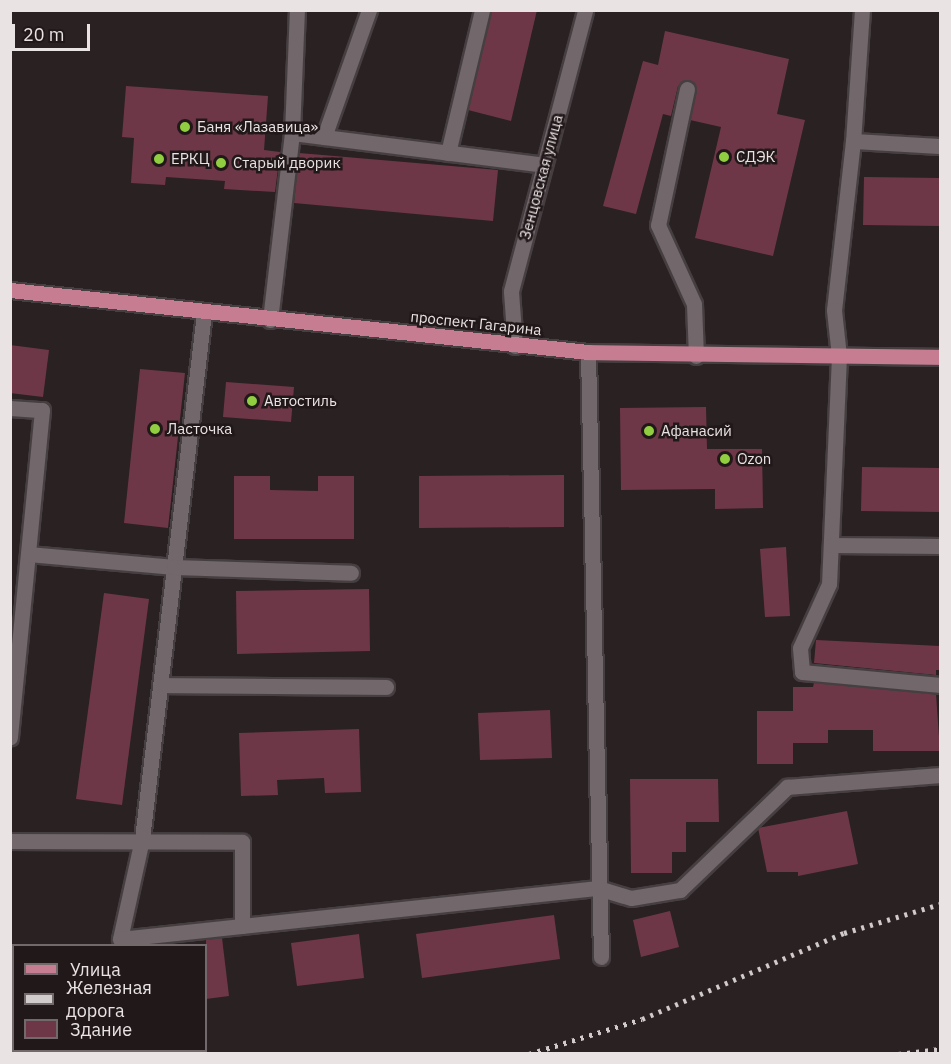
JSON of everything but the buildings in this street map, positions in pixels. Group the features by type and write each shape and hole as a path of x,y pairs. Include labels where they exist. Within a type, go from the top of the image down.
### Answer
{"main road":[{"name":"проспект Гагарина","path":"10,290 204,313 588,352 696,356 940,357"}],"street":[{"path":"270,320 292,133 297,10"},
{"path":"324,137 369,10"},
{"path":"448,153 482,10"},
{"name":"Зенцовская улица","path":"515,346 511,291 585,10"},
{"path":"862,10 853,141 834,310 839,356 829,584 800,648 802,672 940,685"},
{"path":"687,89 658,225 694,304 696,356"},
{"path":"292,133 544,165"},
{"path":"853,141 940,146"},
{"path":"204,313 142,839 120,939 598,888 631,898 680,890 787,787 940,775"},
{"path":"588,352 601,957"},
{"path":"10,408 42,410 10,737"},
{"path":"832,545 940,546"},
{"path":"28,554 174,567 351,573"},
{"path":"160,685 386,687"},
{"path":"10,841 142,839 242,842 242,926"}],"railway":[{"path":"529,1054 642,1019 844,933 940,904"},
{"path":"898,1054 940,1049"}],"place":[{"name":"Баня «Лазавица»","path":"185,127"},
{"name":"СДЭК","path":"724,157"},
{"name":"ЕРКЦ","path":"159,159"},
{"name":"Старый дворик","path":"221,163"},
{"name":"Автостиль","path":"252,401"},
{"name":"Ласточка","path":"155,429"},
{"name":"Афанасий","path":"649,431"},
{"name":"Ozon","path":"725,459"}]}
